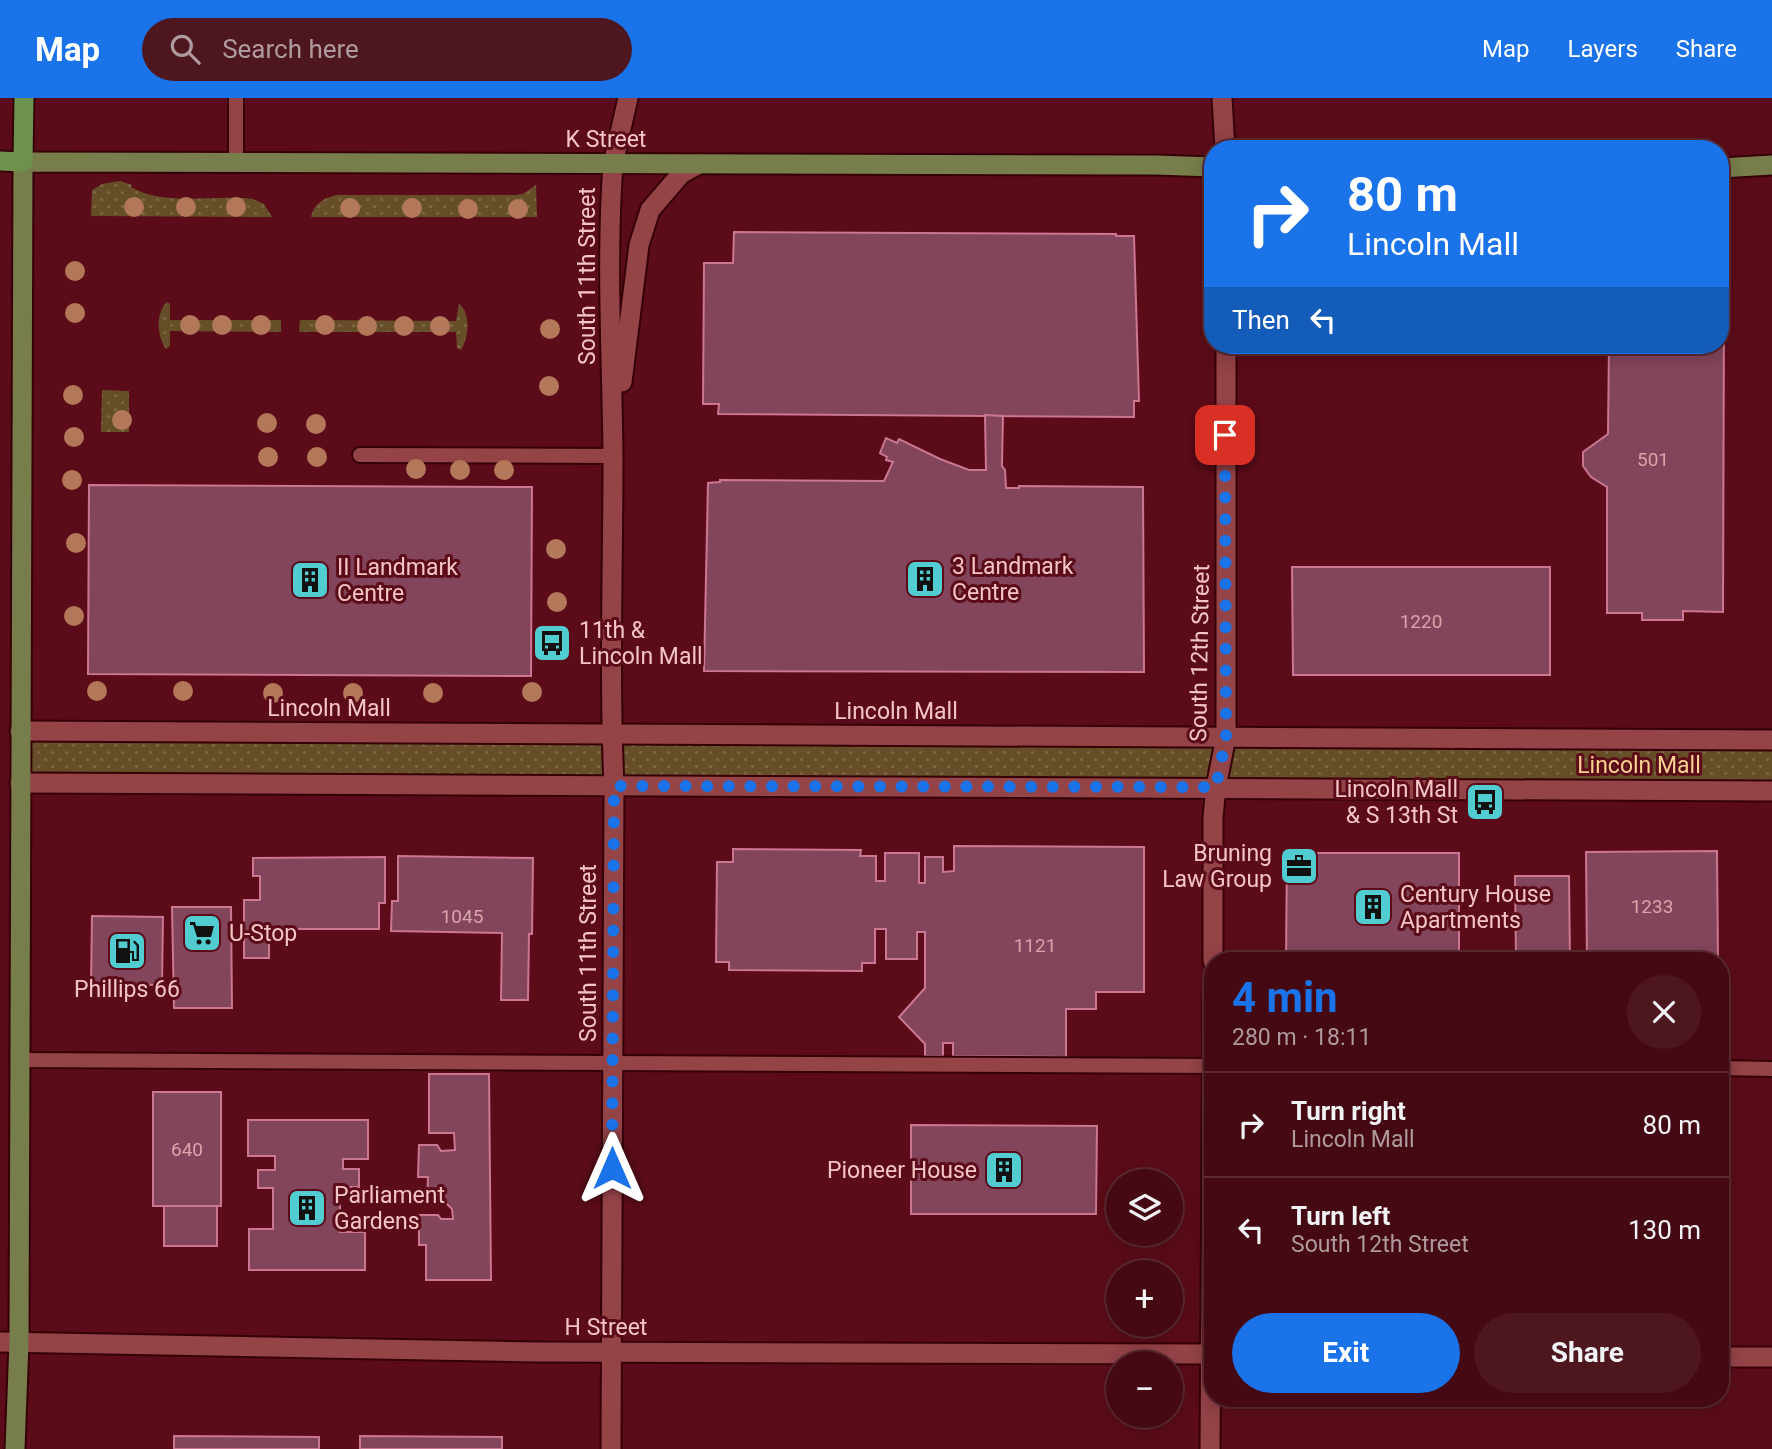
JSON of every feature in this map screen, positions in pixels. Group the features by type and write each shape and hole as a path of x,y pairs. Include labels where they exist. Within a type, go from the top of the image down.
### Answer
{"highway":[{"path":"23,162 24,98"},
{"name":"K Street","path":"0,161 23,162"}],"main road":[{"name":"K Street","path":"23,162 1204,167"},
{"path":"15,1449 10,1342 18,1060 23,162"},
{"path":"1729,168 1772,166"}],"street":[{"name":"South 11th Street","path":"611,1449 614,786 611,734 613,456 609,220 613,164 628,98"},
{"path":"1222,98 1224,140"},
{"name":"South 11th Street","path":"613,456 639,245 650,210 681,174 699,164"},
{"name":"South 12th Street","path":"1213,952 1213,817 1226,737 1226,354"},
{"name":"Lincoln Mall","path":"20,731 1772,740"},
{"path":"20,783 1772,791"},
{"name":"H Street","path":"10,1342 611,1352 1204,1354"},
{"path":"1729,1357 1772,1357"},
{"path":"1210,1449 1211,1407"}],"lane":[{"path":"236,98 236,163"},
{"path":"360,455 613,456"},
{"path":"18,1060 1204,1066"},
{"path":"1729,1068 1772,1069"}],"green space":[{"path":"120,181 159,197 253,199 264,204 272,217 91,216 92,190 102,184"},
{"path":"536,185 537,217 311,217 320,202 337,195 516,195 523,194"},
{"path":"167,302 170,304 170,320 281,320 281,332 170,331 170,346 166,349 161,338 159,319"},
{"path":"459,304 466,313 468,326 461,350 457,348 456,332 299,332 300,320 456,321"},
{"path":"102,390 129,391 129,432 101,432"},
{"name":"Lincoln Mall","path":"20,731 1772,740 1772,791 20,783"}],"building":[{"path":"734,232 1134,236 1139,401 1134,401 1134,417 718,414 719,404 703,404 704,263 733,263"},
{"path":"1609,354 1724,354 1723,612 1683,611 1683,620 1642,620 1642,613 1607,613 1607,487 1591,477 1583,466 1583,452 1608,434"},
{"name":"3 Landmark Centre","path":"985,415 1003,416 1002,466 1005,470 1006,488 1143,487 1144,672 704,671 708,483 720,480 884,481 893,462 886,460 887,457 880,453 886,438 897,443 899,439 969,470 986,470"},
{"name":"II Landmark Centre","path":"89,485 532,487 531,676 88,674"},
{"path":"1292,567 1550,567 1550,675 1293,675"},
{"path":"954,846 1144,847 1144,992 1096,992 1096,1009 1066,1009 1066,1057 953,1056 953,1043 943,1043 943,1056 925,1056 925,1044 899,1017 925,988 925,932 917,932 917,959 886,959 886,929 875,929 875,963 862,963 862,971 729,970 729,962 716,962 717,862 733,862 733,849 861,850 860,856 876,856 876,881 885,881 885,853 919,853 919,883 925,883 925,857 943,857 943,872 954,871"},
{"path":"1717,851 1718,952 1587,952 1586,852"},
{"name":"Century House Apartments","path":"1287,853 1459,853 1459,952 1286,952"},
{"path":"398,856 533,858 528,1000 501,1000 502,933 391,931 392,901 398,901"},
{"path":"385,857 385,903 379,903 379,929 269,929 269,958 244,958 244,900 260,900 260,876 253,876 253,858"},
{"path":"1515,876 1569,876 1570,952 1516,952"},
{"name":"U-Stop","path":"172,907 231,907 232,1008 174,1008"},
{"name":"Phillips 66","path":"92,916 163,917 162,985 91,984"},
{"path":"429,1074 489,1074 491,1280 426,1280 426,1245 419,1245 419,1215 438,1215 441,1219 453,1219 452,1209 447,1204 427,1204 428,1177 418,1177 419,1145 437,1145 441,1151 455,1150 454,1133 429,1133"},
{"path":"153,1092 221,1092 221,1206 153,1206"},
{"name":"Parliament Gardens","path":"248,1120 368,1120 368,1159 343,1159 343,1169 359,1169 359,1187 340,1187 340,1232 365,1232 365,1270 249,1270 249,1229 273,1229 273,1188 258,1188 258,1170 275,1170 275,1156 248,1156"},
{"name":"Pioneer House","path":"911,1125 1097,1126 1096,1214 911,1214"},
{"path":"164,1206 217,1206 217,1246 164,1246"},
{"path":"174,1436 319,1437 319,1449 174,1449"},
{"path":"360,1436 502,1437 502,1449 360,1449"}],"place":[{"name":"3 Landmark Centre","path":"925,579"},
{"name":"II Landmark Centre","path":"310,580"},
{"name":"11th & Lincoln Mall","path":"552,643"},
{"name":"Lincoln Mall & S 13th St","path":"1485,802"},
{"name":"Bruning Law Group","path":"1299,866"},
{"name":"Century House Apartments","path":"1373,907"},
{"name":"U-Stop","path":"202,933"},
{"name":"Phillips 66","path":"127,951"},
{"name":"Pioneer House","path":"1004,1170"},
{"name":"Parliament Gardens","path":"307,1208"}],"route":[{"path":"612,1168 614,786 1216,787 1226,737 1225,435"}]}
